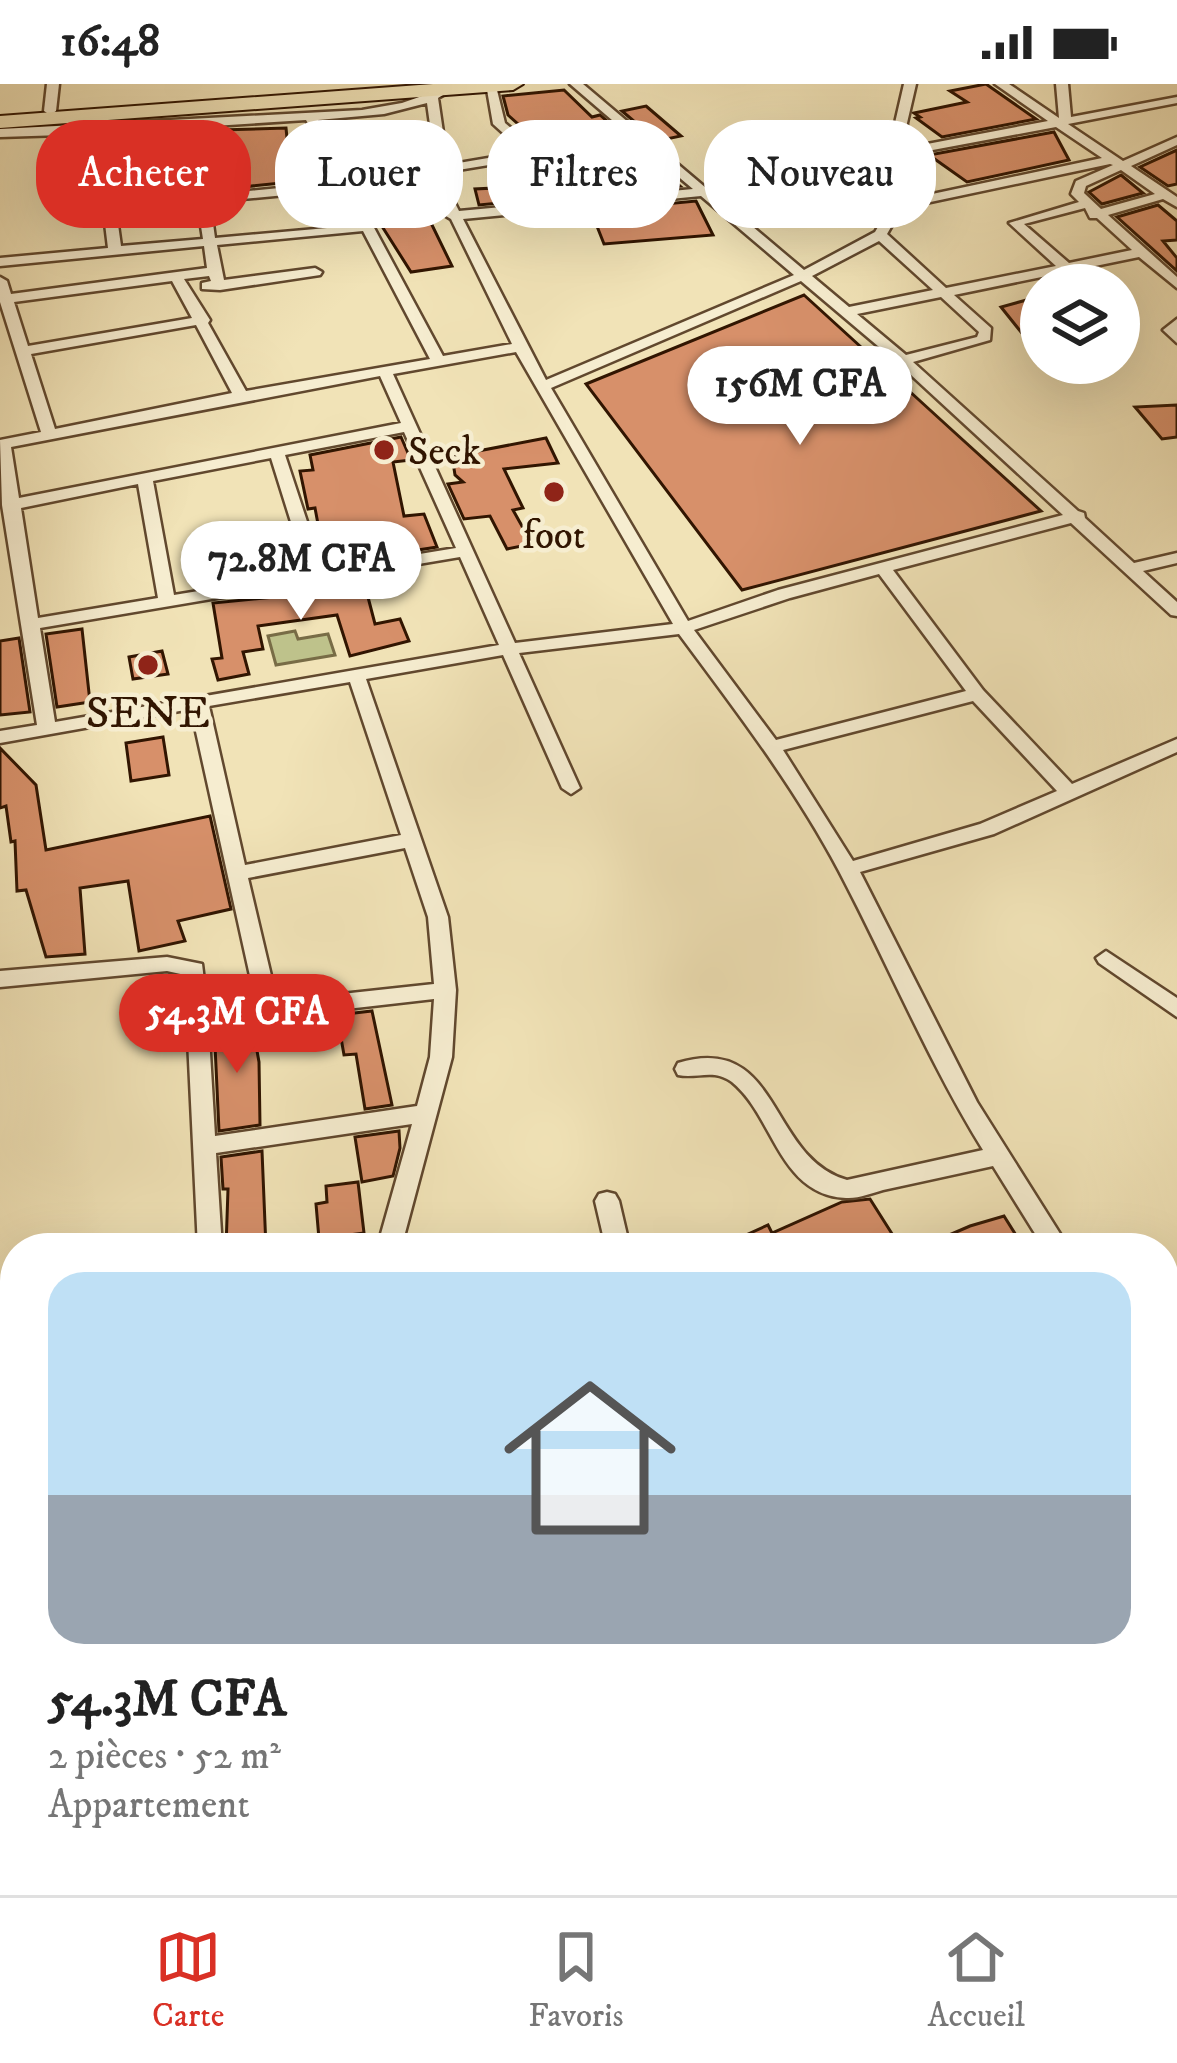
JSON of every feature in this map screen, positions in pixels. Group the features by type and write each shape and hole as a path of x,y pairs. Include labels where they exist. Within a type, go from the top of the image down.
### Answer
{"highway":[{"path":"0,118 410,84"},
{"path":"0,118 440,93 513,84"}],"street":[{"path":"50,111 52,84"},
{"path":"576,84 618,120"},
{"path":"904,120 910,84"},
{"path":"1001,84 1171,199"},
{"path":"1059,120 1062,84"},
{"path":"490,86 498,120"},
{"path":"251,120 310,116 440,93 439,120"},
{"path":"936,145 1177,100"},
{"path":"310,116 312,120"},
{"path":"0,134 36,134"},
{"path":"936,197 1115,163 1177,141"},
{"path":"1115,163 1080,184 1077,194 1177,284"},
{"path":"680,173 704,192"},
{"path":"680,195 704,192"},
{"path":"1061,264 1015,223 1171,199"},
{"path":"113,228 115,250"},
{"path":"207,228 217,278"},
{"path":"458,228 520,347 684,628 773,747 848,869 912,1005 1048,1233"},
{"path":"747,228 1078,516 1177,611"},
{"path":"544,386 804,275 880,235 884,228"},
{"path":"0,262 370,229 438,361"},
{"path":"880,235 986,336 903,360"},
{"path":"1087,264 1139,254"},
{"path":"6,298 315,272"},
{"path":"847,312 1020,277"},
{"path":"0,280 50,436"},
{"path":"180,282 241,396"},
{"path":"23,351 203,320"},
{"path":"1177,323 1170,330 1177,339"},
{"path":"46,731 2,445 241,396 520,347"},
{"path":"385,371 571,788"},
{"path":"10,506 410,426"},
{"path":"277,454 317,577"},
{"path":"145,479 167,603"},
{"path":"0,737 507,649 684,628 784,593 1078,516"},
{"path":"31,624 467,551"},
{"path":"1132,568 1177,558"},
{"path":"884,569 977,694 1070,793"},
{"path":"357,677 438,917 445,989 441,1057 393,1233"},
{"path":"773,747 977,694"},
{"path":"199,704 241,873 268,1010"},
{"path":"848,869 971,835 1177,745"},
{"path":"241,873 411,840"},
{"path":"1106,958 1177,1009"},
{"path":"0,979 185,964 195,969 210,1233"},
{"path":"194,1013 268,1010 445,989"},
{"path":"686,1069 710,1064 739,1076 807,1173 824,1187 847,1189 999,1156"},
{"path":"206,1146 424,1113"},
{"path":"608,1201 615,1233"}],"green space":[{"path":"295,631 298,639 328,634 335,655 276,665 268,636"}],"building":[{"path":"986,84 1036,119 942,137 936,133 936,120 919,120 914,113 967,102 950,91"},
{"path":"564,90 592,117 600,115 606,120 514,120 503,96"},
{"path":"646,106 662,120 632,120 622,111"},
{"path":"275,128 275,184 251,186 251,129"},
{"path":"1054,132 1069,160 967,182 936,160 936,154"},
{"path":"1177,150 1177,184 1168,186 1140,167"},
{"path":"1121,175 1143,193 1102,204 1089,192"},
{"path":"487,188 487,204 479,205 475,189"},
{"path":"696,201 704,228 713,235 604,244 598,228 680,228 680,203"},
{"path":"1158,205 1177,221 1177,240 1163,241 1177,258 1177,271 1117,217"},
{"path":"383,228 433,228 452,266 411,272"},
{"path":"804,295 1041,511 742,590 586,384"},
{"path":"1020,302 1020,331 1001,307"},
{"path":"1177,405 1177,437 1162,439 1135,407"},
{"path":"401,437 411,460 393,462 404,516 424,514 437,547 329,564 323,523 318,524 315,508 308,509 300,471 313,470 310,455"},
{"path":"546,438 558,463 504,469 523,508 513,510 532,544 507,549 490,516 464,519 448,484 463,482 455,475 452,456"},
{"path":"363,578 375,624 400,619 409,641 350,656 337,615 258,626 263,649 243,652 249,674 218,680 212,659 222,658 213,603 327,592 324,584"},
{"path":"82,629 90,702 57,707 46,634"},
{"path":"19,638 30,712 0,715 0,641"},
{"name":"SENE","path":"162,651 168,674 133,679 129,657"},
{"path":"163,737 169,775 131,781 126,743"},
{"path":"0,748 36,785 46,850 210,816 231,909 178,921 185,941 139,951 128,881 80,888 85,954 46,957 26,890 17,891 15,841 11,842 6,806 0,808"},
{"path":"372,1011 392,1105 365,1109 356,1054 344,1055 337,1015"},
{"path":"252,1023 259,1062 260,1125 219,1131 214,1024"},
{"path":"399,1131 393,1176 362,1182 355,1137"},
{"path":"262,1151 265,1233 227,1233 228,1189 223,1189 221,1157"},
{"path":"358,1182 364,1233 318,1233 316,1204 327,1202 326,1186"},
{"path":"870,1199 892,1233 772,1233 842,1202"},
{"path":"1004,1216 1015,1233 954,1233"}],"place":[{"name":"Seck","path":"384,450"},
{"name":"foot","path":"554,492"},
{"name":"SENE","path":"148,665"}]}
